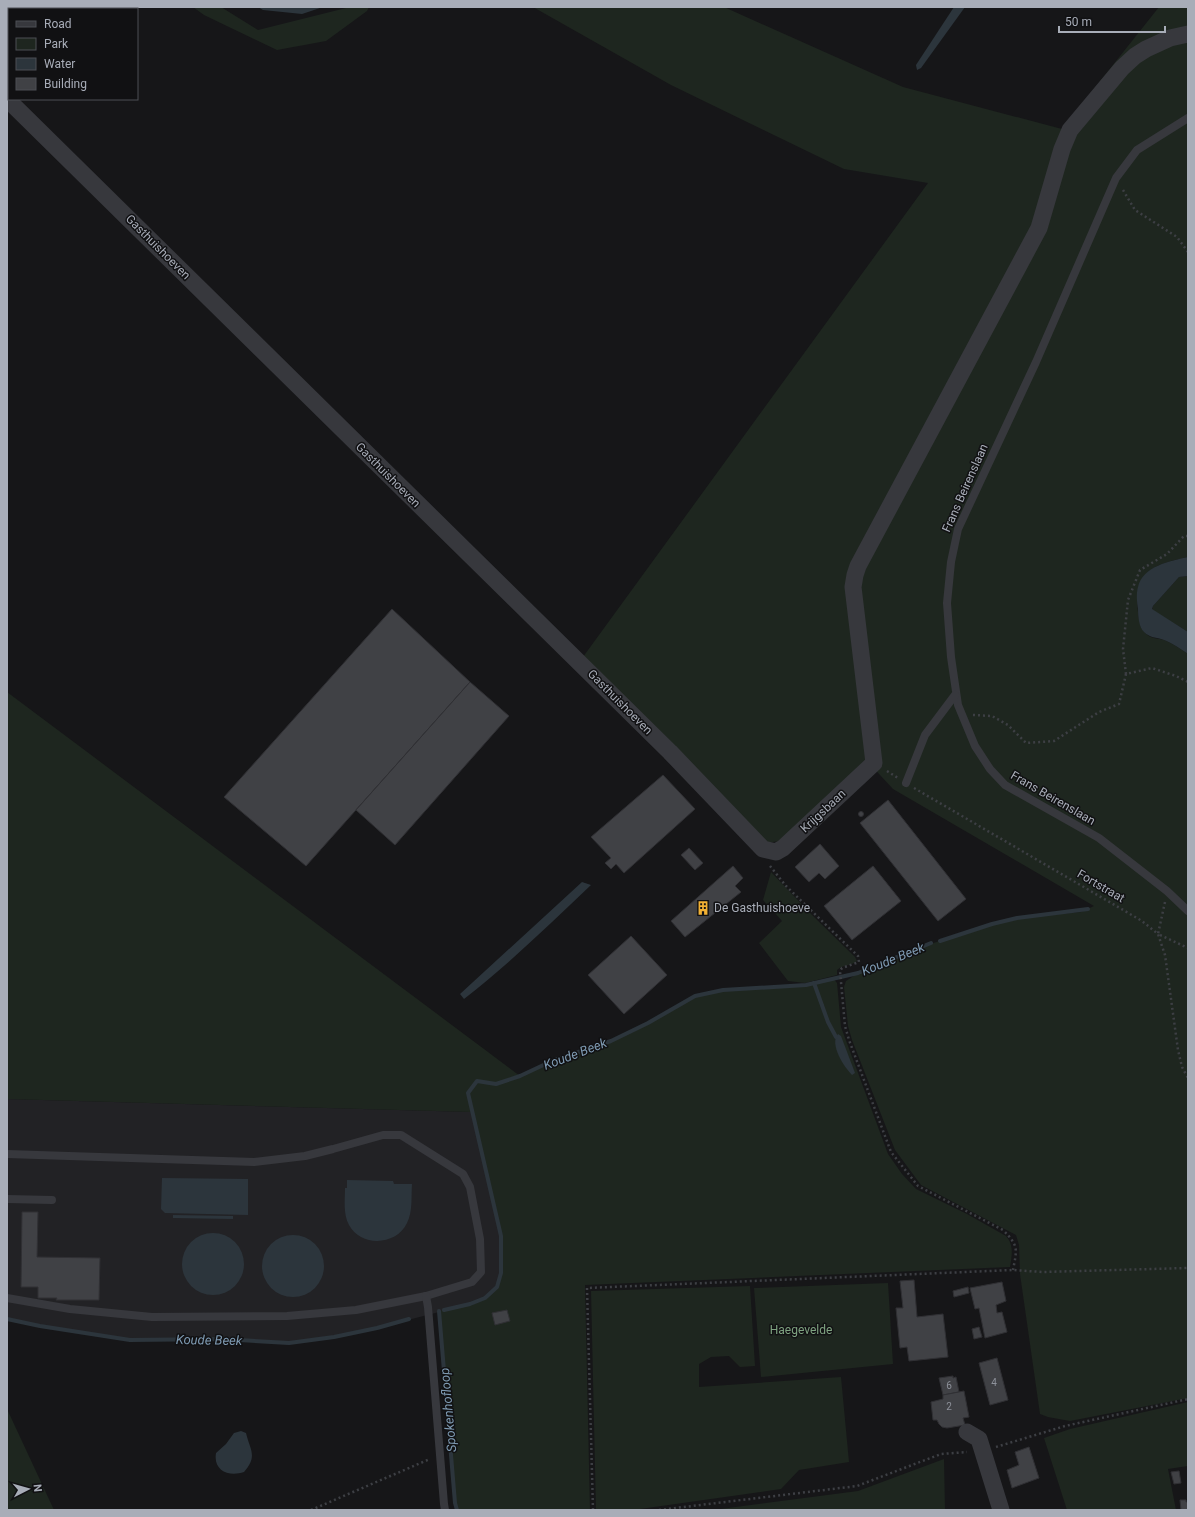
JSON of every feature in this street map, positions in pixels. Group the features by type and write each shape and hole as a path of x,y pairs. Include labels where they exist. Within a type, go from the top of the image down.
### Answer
{"street":[{"path":"874,764 853,587 854,576 858,566 1039,228 1062,149 1070,130 1122,68 1135,56 1170,38 1188,34"},
{"name":"Gasthuishoeven","path":"8,100 670,752 763,849 769,851"},
{"name":"Krijgsbaan","path":"769,851 776,852 783,848 874,764"},
{"path":"967,1432 978,1439 1001,1510"}],"lane":[{"name":"Frans Beirenslaan","path":"1188,118 1137,150 1116,178 1036,362 958,529 951,562 947,603 955,695 961,714 975,746 997,778 1005,785 1099,838 1167,891 1188,911"},
{"path":"906,783 925,735 955,695"},
{"path":"7,1154 254,1162 305,1156 383,1135 401,1135 463,1174 470,1187 480,1239 481,1272 472,1282 426,1296 356,1310 287,1316 152,1317 70,1309 7,1298"},
{"path":"7,1199 52,1200"},
{"path":"426,1296 445,1510"}],"path":[{"path":"1116,178 1135,210 1178,237 1188,252"},
{"path":"961,714 992,716 1008,725 1026,743 1054,741 1099,712 1120,704 1126,674 1123,649 1128,600 1140,570 1167,554 1184,536 1188,536"},
{"path":"1126,674 1152,668 1176,676 1188,682"},
{"name":"Fortstraat","path":"874,764 1142,921 1158,934 1188,948"},
{"path":"769,851 769,865 786,886 858,956 859,962 842,968 840,971 845,1026 891,1152 918,1186 1003,1230 1014,1240 1017,1250 1013,1270"},
{"path":"1167,891 1158,934 1165,955 1178,1050 1182,1067 1188,1078"},
{"path":"593,1510 587,1288 1013,1270 1042,1272 1188,1268"},
{"path":"659,1510 857,1486 941,1454 983,1451 1065,1426 1188,1399"},
{"path":"311,1510 425,1460 440,1456"}],"shaded area":[{"path":"7,1099 472,1112 501,1236 501,1273 497,1287 485,1298 470,1304 377,1328 334,1337 289,1343 223,1339 130,1340 40,1326 7,1319"}],"green space":[{"path":"193,7 221,7 258,30 350,7 369,7 367,11 326,41 277,50 204,15"},
{"path":"533,7 724,7 903,87 1062,129 1159,7 1188,7 1188,557 1165,563 1148,572 1142,579 1138,588 1137,598 1140,626 1146,634 1154,638 1167,641 1188,654 1188,1398 1070,1421 1040,1414 1020,1274 1019,1245 1016,1235 921,1185 895,1150 852,1040 848,1026 844,987 846,981 858,973 916,949 957,935 1017,918 1081,912 1094,906 893,789 867,761 780,841 767,842 583,657 928,183 844,169 671,85"},
{"path":"1188,576 1188,632 1152,610 1153,606 1179,577"},
{"path":"7,692 520,1076 552,1061 611,1041 648,1023 695,996 723,990 806,985 833,978 837,983 841,1027 888,1154 902,1174 916,1189 967,1214 1006,1236 1009,1239 1012,1254 1010,1267 585,1285 590,1510 458,1510 455,1503 439,1311 470,1304 485,1298 497,1287 501,1273 501,1236 472,1112 7,1099"},
{"path":"771,872 855,957 857,961 837,970 837,975 805,983 788,981 759,943 782,921 763,900"},
{"name":"Haegevelde","path":"888,1283 893,1364 761,1377 754,1288"},
{"path":"750,1286 755,1366 740,1367 729,1356 711,1357 699,1364 699,1387 841,1377 849,1462 799,1470 781,1489 633,1510 596,1510 591,1291"},
{"path":"1188,1402 1188,1466 1168,1469 1176,1510 1067,1510 1044,1438 1070,1429"},
{"path":"7,1409 54,1510 7,1510"},
{"path":"944,1459 945,1510 713,1510 858,1491"}],"water":[{"path":"258,7 320,8 302,14 263,10"},
{"path":"954,7 965,7 921,68 917,70 916,65"},
{"path":"1188,557 1188,576 1179,577 1152,609 1188,632 1188,654 1164,640 1144,632 1139,622 1137,595 1141,580 1151,569 1173,560"},
{"path":"582,882 591,885 513,958 464,999 460,994"},
{"path":"838,1034 841,1036 855,1073 852,1075 845,1067 836,1049 835,1044"},
{"path":"162,1178 248,1179 248,1215 165,1213 161,1209"},
{"path":"347,1180 393,1181 394,1184 412,1184 410,1214 402,1231 387,1240 378,1241 362,1237 354,1232 347,1221 345,1212 345,1188 347,1188"},
{"path":"173,1215 233,1216 233,1219 173,1218"},
{"path":"213,1233 225,1236 235,1242 241,1252 244,1264 241,1276 235,1286 225,1292 213,1295 201,1292 191,1286 185,1276 182,1264 185,1252 191,1242 201,1236"},
{"path":"293,1235 305,1238 315,1244 321,1254 324,1266 321,1278 315,1288 305,1294 293,1297 281,1294 271,1288 265,1278 262,1266 265,1254 271,1244 281,1238"},
{"path":"241,1431 246,1433 252,1453 251,1462 244,1472 233,1474 228,1473 223,1471 217,1464 216,1453 226,1444 234,1433"}],"building":[{"path":"392,609 470,682 306,866 224,797"},
{"path":"470,682 509,716 395,845 356,810"},
{"path":"663,775 695,809 624,873 616,864 611,869 605,863 611,858 591,837"},
{"path":"888,800 966,899 938,921 860,823"},
{"path":"861,811 864,814 861,817 858,814"},
{"path":"820,844 839,866 825,879 819,873 809,882 795,867"},
{"path":"689,848 703,863 695,870 681,855"},
{"name":"De Gasthuishoeve","path":"733,866 743,878 735,886 741,892 685,937 671,921"},
{"path":"873,866 901,901 852,940 824,906"},
{"path":"631,936 667,975 624,1014 588,975"},
{"path":"22,1212 38,1212 37,1257 100,1258 99,1300 56,1300 57,1298 38,1298 38,1287 21,1287"},
{"path":"914,1280 917,1317 943,1314 948,1357 909,1361 907,1347 900,1348 896,1308 903,1308 900,1281"},
{"path":"1002,1282 1006,1301 996,1305 997,1313 1002,1312 1007,1332 985,1338 979,1308 975,1309 970,1288"},
{"path":"968,1287 969,1293 954,1297 953,1291"},
{"path":"507,1310 510,1321 495,1325 492,1313"},
{"path":"979,1327 982,1337 974,1339 972,1329"},
{"path":"997,1358 1008,1400 990,1405 979,1363"},
{"path":"953,1376 953,1378 956,1377 959,1392 943,1395 939,1378"},
{"path":"964,1391 969,1417 963,1418 965,1425 947,1428 942,1427 937,1420 933,1420 931,1402 943,1399 943,1395"},
{"path":"1029,1447 1039,1478 1012,1488 1007,1470 1019,1465 1015,1452"},
{"path":"1179,1471 1181,1483 1174,1484 1171,1472"},
{"path":"1180,1500 1186,1500 1186,1502 1188,1502 1188,1510 1181,1510"}],"waterway":[{"name":"Koude Beek","path":"940,941 992,924 1017,918 1088,909"},
{"name":"Koude Beek","path":"444,1310 470,1304 485,1298 497,1287 501,1273 501,1236 468,1093 477,1081 496,1084 520,1076 552,1061 611,1041 648,1023 695,996 723,990 806,985 858,973 931,943"},
{"path":"814,983 828,1022 836,1037"},
{"name":"Spokenhofloop","path":"439,1311 455,1503 457,1510"},
{"name":"Koude Beek","path":"7,1319 40,1326 130,1340 223,1339 289,1343 334,1337 377,1328 409,1319"}],"place":[{"name":"De Gasthuishoeve","path":"703,908"}]}
